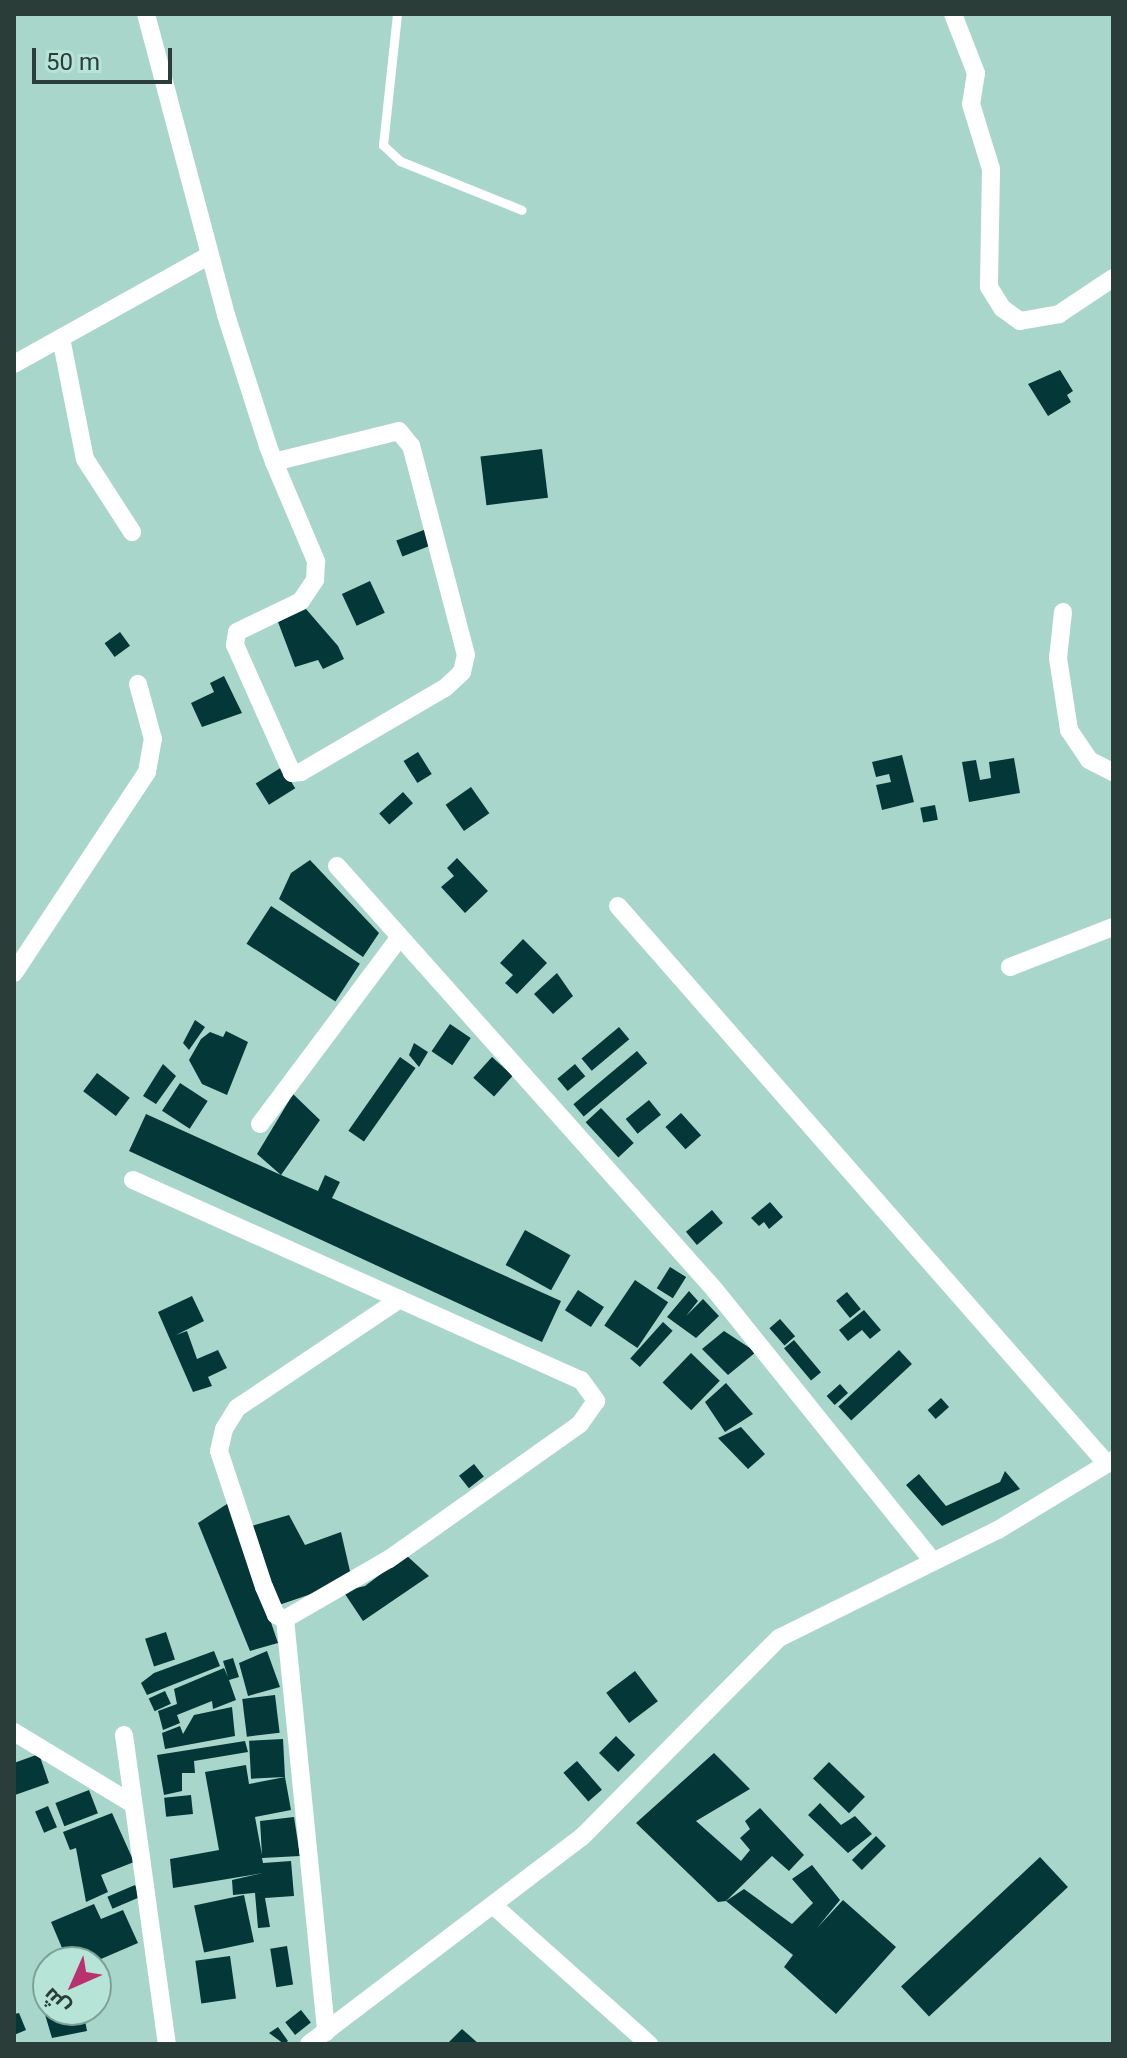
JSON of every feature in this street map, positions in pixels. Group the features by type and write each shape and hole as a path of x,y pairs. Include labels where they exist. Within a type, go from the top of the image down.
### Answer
{"street":[{"path":"146,14 210,255 274,462 316,561 315,580 301,601 237,632 235,645 292,773 301,772 445,688 462,672 466,655 411,446 399,431 274,462"},
{"path":"953,14 976,73 971,104 991,169 989,287 1002,308 1020,321 1059,314 1113,278"},
{"path":"14,364 210,255"},
{"path":"61,338 85,459 132,532"},
{"path":"1063,612 1058,658 1069,730 1089,760 1113,772"},
{"path":"14,973 147,772 153,739 138,684"},
{"path":"337,866 714,1289 931,1559"},
{"path":"316,2040 494,1906 625,1798 735,1676 779,1638 931,1559 998,1530 1110,1462 618,906"},
{"path":"1010,967 1113,927"},
{"path":"260,1124 399,938"},
{"path":"133,1180 581,1380 596,1401 580,1424 389,1559 285,1619"},
{"path":"285,1619 276,1615 264,1587 219,1451 224,1429 237,1408 400,1299"},
{"path":"285,1619 316,2040"},
{"path":"14,1732 133,1804"},
{"path":"124,1735 167,2044"},
{"path":"494,1906 649,2044"}],"lane":[{"path":"397,14 383,145 400,161 522,210"}],"building":[{"path":"1060,370 1073,391 1067,395 1071,402 1048,416 1028,384"},
{"path":"542,449 548,498 486,505 480,457"},
{"path":"429,528 435,544 402,556 396,541"},
{"path":"370,581 385,613 357,626 342,594"},
{"path":"306,609 338,646 344,659 323,669 318,660 295,667 278,622"},
{"path":"120,632 130,646 115,657 105,643"},
{"path":"224,676 242,713 202,727 191,703 214,692 210,683"},
{"path":"418,752 432,774 417,783 404,761"},
{"path":"902,755 914,802 882,810 876,785 891,782 889,774 876,777 872,762"},
{"path":"1014,758 1020,793 969,802 962,762 976,760 980,780 991,778 989,762"},
{"path":"282,767 295,788 269,805 256,783"},
{"path":"471,787 489,813 464,831 446,805"},
{"path":"403,792 413,803 389,825 379,813"},
{"path":"935,805 938,820 923,823 920,808"},
{"path":"457,858 488,891 465,913 441,887 454,876 447,868"},
{"path":"310,860 379,933 363,957 279,899 291,873"},
{"path":"271,906 360,964 335,1001 246,944"},
{"path":"523,939 547,963 517,994 505,983 513,975 500,963"},
{"path":"557,973 573,996 553,1014 534,994"},
{"path":"195,1020 205,1027 189,1050 183,1043"},
{"path":"450,1024 471,1038 452,1065 432,1051"},
{"path":"619,1027 629,1039 592,1071 581,1058"},
{"path":"226,1031 248,1042 227,1095 202,1084 189,1060 201,1039 210,1032 223,1037"},
{"path":"414,1043 428,1052 419,1067 409,1055"},
{"path":"637,1051 647,1063 584,1117 573,1104"},
{"path":"400,1057 416,1068 364,1142 348,1131"},
{"path":"492,1057 513,1076 494,1097 473,1078"},
{"path":"163,1064 176,1076 156,1104 143,1096"},
{"path":"575,1064 585,1076 568,1091 557,1079"},
{"path":"97,1073 130,1098 116,1116 83,1091"},
{"path":"180,1083 208,1101 190,1129 162,1111"},
{"path":"293,1094 320,1120 281,1175 257,1154"},
{"path":"649,1100 661,1115 638,1134 626,1119"},
{"path":"601,1108 634,1143 618,1157 586,1122"},
{"path":"681,1113 701,1135 685,1149 665,1127"},
{"path":"146,1114 318,1191 325,1175 340,1182 332,1198 561,1301 542,1342 129,1151"},
{"path":"770,1202 783,1217 769,1229 764,1222 759,1226 751,1218"},
{"path":"712,1210 723,1223 697,1245 686,1232"},
{"path":"525,1230 570,1255 551,1290 506,1265"},
{"path":"670,1267 686,1277 673,1298 657,1288"},
{"path":"635,1280 668,1302 637,1348 604,1326"},
{"path":"578,1290 604,1307 591,1327 565,1310"},
{"path":"689,1291 698,1301 686,1316 703,1299 719,1316 696,1338 667,1317"},
{"path":"847,1292 861,1309 850,1318 836,1301"},
{"path":"192,1296 204,1321 176,1335 187,1331 197,1359 218,1350 227,1368 208,1377 212,1386 193,1392 158,1312"},
{"path":"864,1310 881,1330 870,1339 862,1330 848,1341 839,1330"},
{"path":"780,1319 795,1336 785,1346 769,1328"},
{"path":"663,1322 673,1331 640,1367 630,1358"},
{"path":"724,1331 756,1352 728,1375 702,1349"},
{"path":"794,1340 821,1372 811,1381 784,1348"},
{"path":"899,1350 912,1364 851,1421 838,1407"},
{"path":"691,1353 720,1381 691,1410 663,1382"},
{"path":"726,1383 753,1414 725,1432 705,1402"},
{"path":"840,1384 848,1393 835,1405 827,1396"},
{"path":"941,1398 949,1407 936,1419 928,1410"},
{"path":"741,1427 765,1454 748,1469 718,1438"},
{"path":"474,1464 484,1477 469,1488 459,1476"},
{"path":"1005,1471 1020,1489 942,1526 906,1485 919,1474 946,1506 1000,1482"},
{"path":"230,1502 278,1643 250,1651 198,1523"},
{"path":"289,1515 305,1545 341,1532 352,1580 276,1606 248,1527"},
{"path":"406,1555 429,1576 363,1621 343,1591 365,1586"},
{"path":"166,1632 175,1660 154,1666 145,1639"},
{"path":"214,1651 220,1666 147,1695 141,1683 154,1673"},
{"path":"267,1651 280,1687 248,1696 239,1663"},
{"path":"233,1658 239,1677 229,1680 236,1700 213,1709 212,1701 177,1715 180,1723 163,1730 158,1711 177,1704 174,1689 224,1668 228,1677 223,1661"},
{"path":"635,1671 658,1701 629,1723 606,1693"},
{"path":"165,1691 171,1704 155,1711 149,1699"},
{"path":"275,1695 280,1733 247,1737 242,1699"},
{"path":"232,1707 235,1736 165,1749 162,1733 180,1726 183,1734 194,1715"},
{"path":"616,1736 635,1755 618,1772 599,1753"},
{"path":"283,1739 285,1777 251,1779 249,1741"},
{"path":"245,1741 248,1752 194,1761 195,1773 182,1773 182,1791 164,1795 157,1755"},
{"path":"714,1753 750,1789 696,1821 741,1861 750,1850 740,1838 750,1829 745,1821 760,1808 804,1855 789,1871 772,1856 726,1901 718,1902 636,1823"},
{"path":"39,1754 49,1783 15,1795 14,1763"},
{"path":"577,1761 602,1790 588,1801 563,1773"},
{"path":"829,1762 865,1797 849,1813 813,1779"},
{"path":"246,1765 249,1784 285,1777 291,1810 255,1817 262,1855 260,1821 294,1817 300,1856 262,1858 263,1863 291,1861 294,1896 265,1898 270,1927 258,1928 255,1893 265,1892 233,1895 232,1880 263,1873 173,1888 170,1859 219,1850 205,1772"},
{"path":"89,1790 98,1813 64,1826 55,1803"},
{"path":"191,1795 193,1814 166,1817 164,1798"},
{"path":"820,1803 841,1825 855,1816 872,1834 848,1853 808,1815"},
{"path":"48,1806 57,1827 44,1833 35,1811"},
{"path":"112,1813 134,1862 101,1875 108,1892 86,1902 76,1848 70,1850 63,1832"},
{"path":"876,1836 886,1846 862,1870 852,1860"},
{"path":"1040,1857 1068,1887 929,2017 901,1987"},
{"path":"812,1865 840,1900 817,1928 843,1900 896,1947 836,2014 784,1967 793,1955 726,1901 744,1889 792,1924 813,1903 792,1879"},
{"path":"135,1885 140,1897 112,1909 107,1897"},
{"path":"244,1895 254,1942 204,1953 194,1906"},
{"path":"94,1904 101,1919 123,1910 138,1943 112,1954 112,1946 61,1946 51,1922"},
{"path":"287,1946 293,1985 276,1987 270,1949"},
{"path":"230,1956 236,1999 201,2003 195,1961"},
{"path":"301,2010 311,2023 295,2035 285,2022"},
{"path":"19,2013 26,2030 14,2035 14,2014"},
{"path":"48,2026 86,2026 87,2031 52,2038"},
{"path":"278,2027 288,2041 284,2044 269,2033"},
{"path":"462,2029 479,2044 447,2044"}]}
